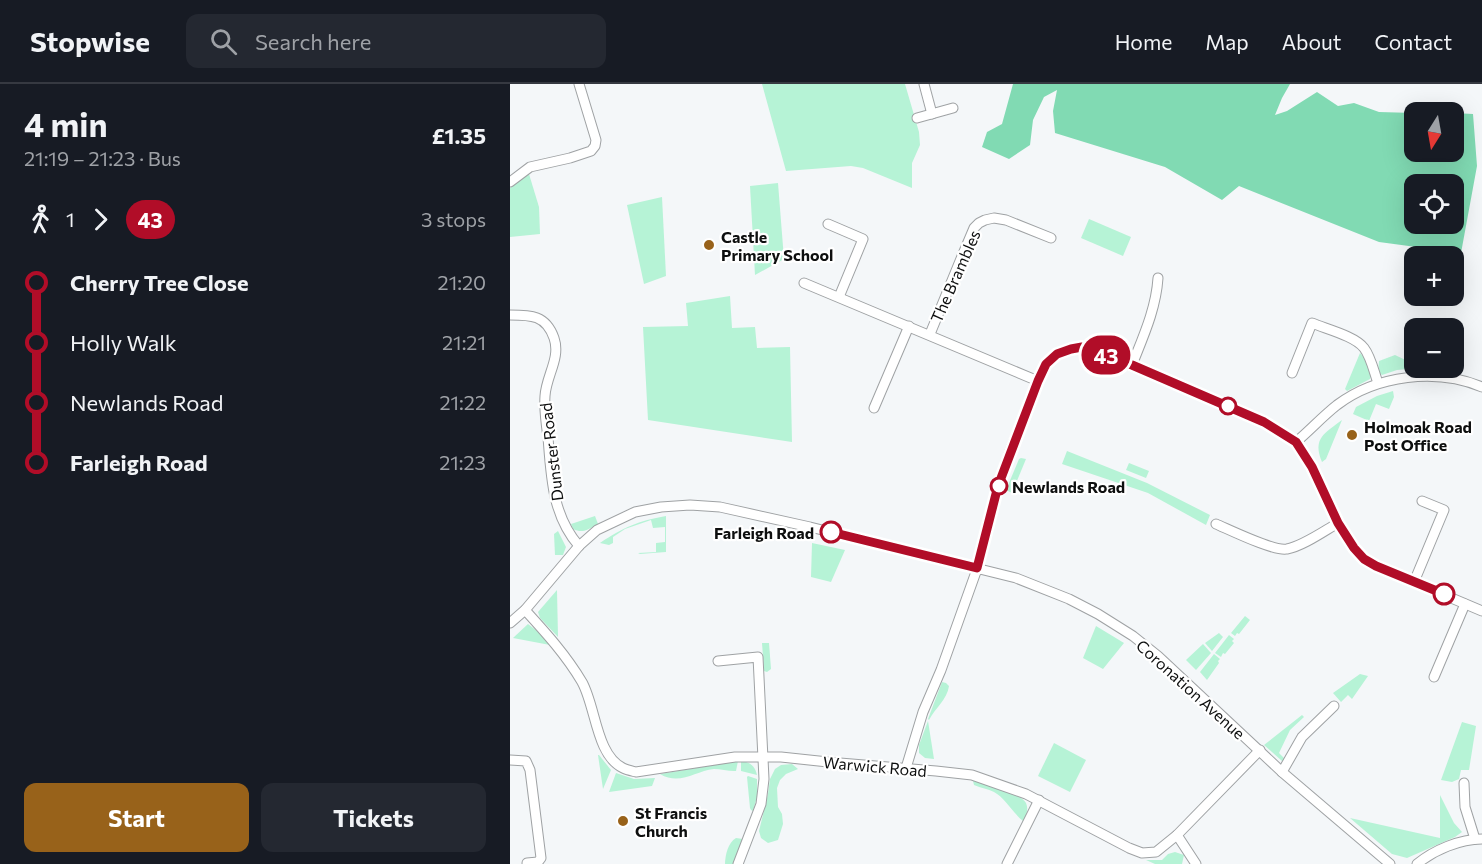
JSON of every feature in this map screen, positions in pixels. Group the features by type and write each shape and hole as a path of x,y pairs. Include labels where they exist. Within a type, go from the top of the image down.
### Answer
{"street":[{"path":"510,182 530,167 570,158 591,151 595,146 596,140 579,84"},
{"path":"924,84 932,114"},
{"path":"917,118 953,108"},
{"name":"The Brambles","path":"930,334 969,239 979,223 994,218 1006,220 1051,238"},
{"path":"828,225 863,239 839,297"},
{"path":"1132,365 1150,320 1158,278"},
{"path":"804,283 1038,381"},
{"name":"Dunster Road","path":"510,315 532,315 540,318 550,328 555,341 555,359 545,395 553,490 560,515 569,534 579,546"},
{"path":"1292,373 1312,323 1362,345 1378,383"},
{"path":"874,408 909,326"},
{"path":"906,768 923,712 941,670 977,568 998,486 1038,381 1046,364 1057,354 1071,349 1082,347 1132,365 1264,422 1296,442 1312,467 1338,523 1364,559 1482,611"},
{"path":"1296,442 1337,405 1378,383 1397,378 1432,376 1455,378 1482,387"},
{"path":"1414,582 1444,510 1422,501"},
{"name":"Coronation Avenue","path":"510,623 525,610 579,546 597,530 635,512 661,507 690,505 720,507 1016,578 1098,614 1133,636 1158,656 1282,772 1390,864"},
{"path":"1216,524 1274,548 1285,550 1338,523"},
{"path":"1434,677 1465,604"},
{"name":"Warwick Road","path":"525,610 559,648 583,685 605,751 622,768 636,772 735,757 781,757 972,776 1004,785 1039,800 1142,853 1156,852 1177,835 1260,750"},
{"path":"718,661 758,657 764,778 761,804 738,864"},
{"path":"1282,772 1302,736 1334,706"},
{"path":"510,760 526,761 530,770 541,858 538,862 527,862"},
{"path":"1417,864 1433,853 1457,843 1479,839 1465,807 1464,783"},
{"path":"1007,864 1039,800"},
{"path":"1177,835 1196,864"}],"green space":[{"path":"762,84 905,84 919,132 920,145 912,163 912,188 863,168 851,166 786,171"},
{"path":"1013,84 1290,84 1275,115 1287,111 1317,92 1338,106 1354,103 1379,112 1404,113 1404,162 1464,162 1464,114 1473,114 1477,166 1462,246 1409,246 1379,242 1239,186 1222,200 1165,167 1055,133 1053,111 1057,90 1044,97 1033,120 1030,145 1009,159 982,147 987,132 1002,124"},
{"path":"529,174 539,207 540,234 510,237 510,188"},
{"path":"778,183 784,259 755,275 750,186"},
{"path":"662,197 666,276 644,284 627,205"},
{"path":"1089,219 1131,237 1123,256 1081,238"},
{"path":"730,296 732,328 755,327 757,348 790,347 792,442 648,420 643,327 688,326 686,303"},
{"path":"1360,353 1365,358 1370,379 1347,391 1345,389"},
{"path":"1395,355 1404,359 1404,369 1382,375 1378,372 1379,361"},
{"path":"1393,391 1394,397 1389,409 1376,404 1369,421 1353,414 1356,407"},
{"path":"1342,420 1326,459 1322,462 1319,442"},
{"path":"1067,451 1147,483 1210,515 1206,525 1148,493 1062,464"},
{"path":"1021,458 1026,459 1012,493 1006,490"},
{"path":"1129,463 1149,471 1146,478 1126,470"},
{"path":"595,516 598,524 583,531 573,529 571,524"},
{"path":"666,516 666,552 638,553 656,552 656,543 665,542 665,527 653,528 651,520 625,529 613,537 613,543 609,545 600,543 632,525"},
{"path":"558,531 566,547 563,555 555,555 554,534"},
{"path":"812,543 845,550 831,582 811,577"},
{"path":"557,590 558,637 540,618 538,612"},
{"path":"1245,616 1250,620 1235,636 1231,633"},
{"path":"528,624 537,631 550,645 513,638"},
{"path":"1096,626 1124,643 1103,669 1083,658"},
{"path":"1219,633 1223,637 1212,651 1205,643"},
{"path":"1229,635 1234,639 1232,641 1234,643 1221,657 1215,653"},
{"path":"762,643 769,643 771,669 767,672 764,671"},
{"path":"1203,644 1211,653 1196,670 1186,660"},
{"path":"1214,654 1220,659 1219,663 1207,680 1200,672"},
{"path":"1360,674 1368,676 1352,699 1348,695 1341,702 1333,693"},
{"path":"942,682 949,686 948,691 929,720 928,719"},
{"path":"1302,715 1304,717 1290,730 1279,753 1286,760 1282,761 1264,745"},
{"path":"928,721 934,759 925,758 919,753 919,745"},
{"path":"1462,722 1476,726 1469,770 1461,770 1459,779 1452,782 1441,780"},
{"path":"1054,743 1086,760 1070,792 1038,776"},
{"path":"598,755 611,770 603,789"},
{"path":"738,761 736,771 714,769 674,779 660,774"},
{"path":"741,761 752,765 757,775 741,771"},
{"path":"792,764 798,769 786,774 780,780 777,788 778,807 782,814 783,824 778,840 768,843 761,838 759,831 770,779 775,769 781,765"},
{"path":"616,773 634,779 655,778 652,786 609,792"},
{"path":"748,776 757,779 757,797 753,811 750,808"},
{"path":"973,781 1002,789 1023,799 1027,808 1023,821 998,794 974,785"},
{"path":"1440,795 1454,823 1462,832 1407,858 1392,854 1350,818 1440,838"},
{"path":"736,838 743,839 733,864 725,864 726,853"},
{"path":"1175,852 1184,855 1182,864 1155,864 1146,860 1162,860 1168,854"}],"bus line":[{"name":"43","path":"831,532 977,568 998,486 1046,364 1057,354 1082,347 1132,365 1264,422 1296,442 1312,467 1338,523 1364,559 1444,594"}],"place":[{"name":"Castle Primary School","path":"709,245"},
{"name":"Holmoak Road Post Office","path":"1352,435"},
{"name":"Newlands Road","path":"999,486"},
{"name":"Farleigh Road","path":"831,532"},
{"name":"St Francis Church","path":"623,821"}]}
